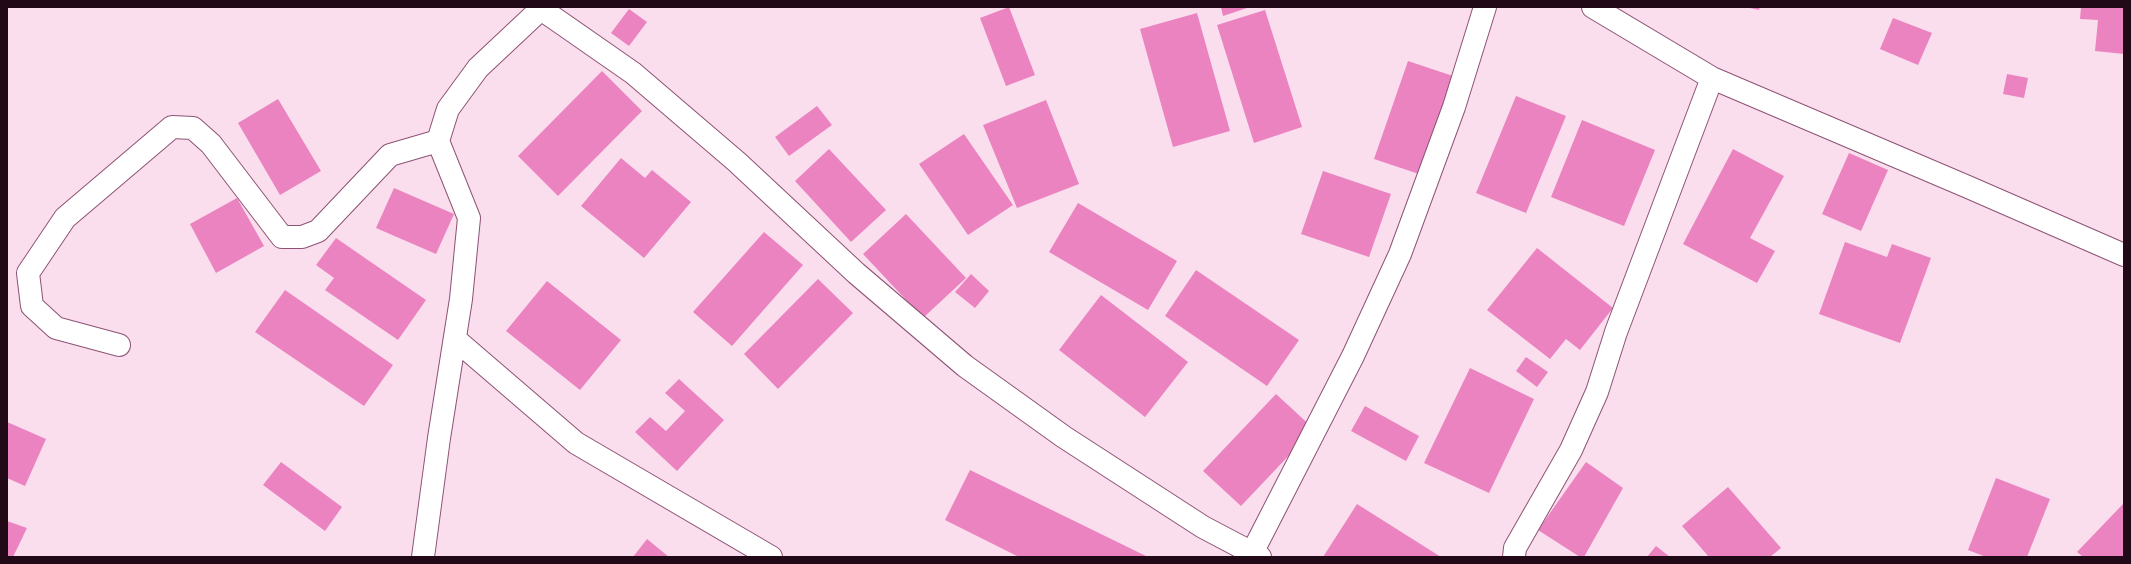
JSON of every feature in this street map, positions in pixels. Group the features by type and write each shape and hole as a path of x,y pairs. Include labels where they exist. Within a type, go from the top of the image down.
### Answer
{"street":[{"path":"423,557 439,438 461,299 469,218 438,141 448,109 478,68 542,8 633,73 737,162 856,273 965,366 1064,437 1203,527 1256,555 1353,356 1400,254 1454,107 1485,7"},
{"path":"1593,7 1712,78 2124,255"},
{"path":"1514,557 1515,548 1571,450 1597,392 1616,332 1712,78"},
{"path":"119,345 56,328 32,306 28,273 65,218 172,127 193,128 211,144 282,237 302,237 318,231 390,155 438,141"},
{"path":"455,339 576,443 771,557"}],"building":[{"path":"1009,7 1035,75 1006,86 980,18"},
{"path":"1221,7 1250,7 1223,16"},
{"path":"1745,7 1760,7 1759,10"},
{"path":"2081,7 2124,7 2124,54 2095,51 2098,20 2080,19"},
{"path":"629,9 647,22 629,46 611,33"},
{"path":"1265,10 1302,127 1254,143 1217,25"},
{"path":"1197,13 1230,131 1173,147 1140,29"},
{"path":"1893,18 1932,33 1918,65 1880,49"},
{"path":"1408,61 1453,76 1419,174 1374,159"},
{"path":"602,71 642,111 558,196 518,156"},
{"path":"2007,74 2028,78 2024,98 2003,94"},
{"path":"1516,96 1566,116 1526,213 1476,193"},
{"path":"278,99 321,171 280,195 238,123"},
{"path":"1046,100 1079,184 1017,208 983,125"},
{"path":"817,106 832,125 789,156 775,137"},
{"path":"1582,120 1655,150 1624,226 1551,197"},
{"path":"964,134 1013,205 968,235 919,164"},
{"path":"829,149 886,210 851,242 795,181"},
{"path":"1733,149 1784,176 1750,238 1775,251 1757,283 1683,244"},
{"path":"1849,153 1888,170 1861,231 1822,214"},
{"path":"621,158 645,178 652,170 691,202 644,258 581,206"},
{"path":"1323,171 1391,194 1369,257 1301,234"},
{"path":"394,188 454,214 436,254 376,228"},
{"path":"237,198 264,246 216,273 190,224"},
{"path":"1078,203 1177,261 1148,310 1049,252"},
{"path":"906,214 966,278 923,318 863,254"},
{"path":"764,232 803,265 732,346 693,312"},
{"path":"336,238 426,300 398,340 325,290 334,278 316,265"},
{"path":"1845,242 1887,257 1892,244 1931,258 1900,343 1819,314"},
{"path":"1537,248 1613,308 1580,350 1566,339 1550,359 1487,310"},
{"path":"1196,270 1299,340 1267,386 1165,316"},
{"path":"971,274 989,291 975,308 955,292"},
{"path":"818,279 853,313 778,389 744,354"},
{"path":"547,281 621,340 580,390 506,331"},
{"path":"285,290 393,365 364,406 255,332"},
{"path":"1101,295 1188,362 1145,417 1059,350"},
{"path":"1526,357 1548,372 1537,387 1516,371"},
{"path":"1470,368 1534,399 1489,493 1424,463"},
{"path":"679,379 724,420 677,471 635,432 650,417 666,431 685,411 665,393"},
{"path":"1276,394 1314,429 1241,506 1203,471"},
{"path":"1365,406 1419,436 1406,461 1351,431"},
{"path":"7,422 46,439 25,486 7,478"},
{"path":"281,462 342,507 325,531 263,485"},
{"path":"1586,462 1623,488 1584,557 1580,557 1538,530"},
{"path":"970,470 1148,557 1019,557 945,520"},
{"path":"1996,478 2050,499 2027,557 1986,557 1968,550"},
{"path":"1728,487 1781,548 1770,557 1709,557 1682,526"},
{"path":"1357,504 1441,557 1323,557"},
{"path":"2123,504 2124,557 2083,557 2077,552"},
{"path":"7,521 27,528 13,557 7,556"},
{"path":"647,539 669,557 633,557"},
{"path":"1656,546 1670,557 1647,557"}]}
